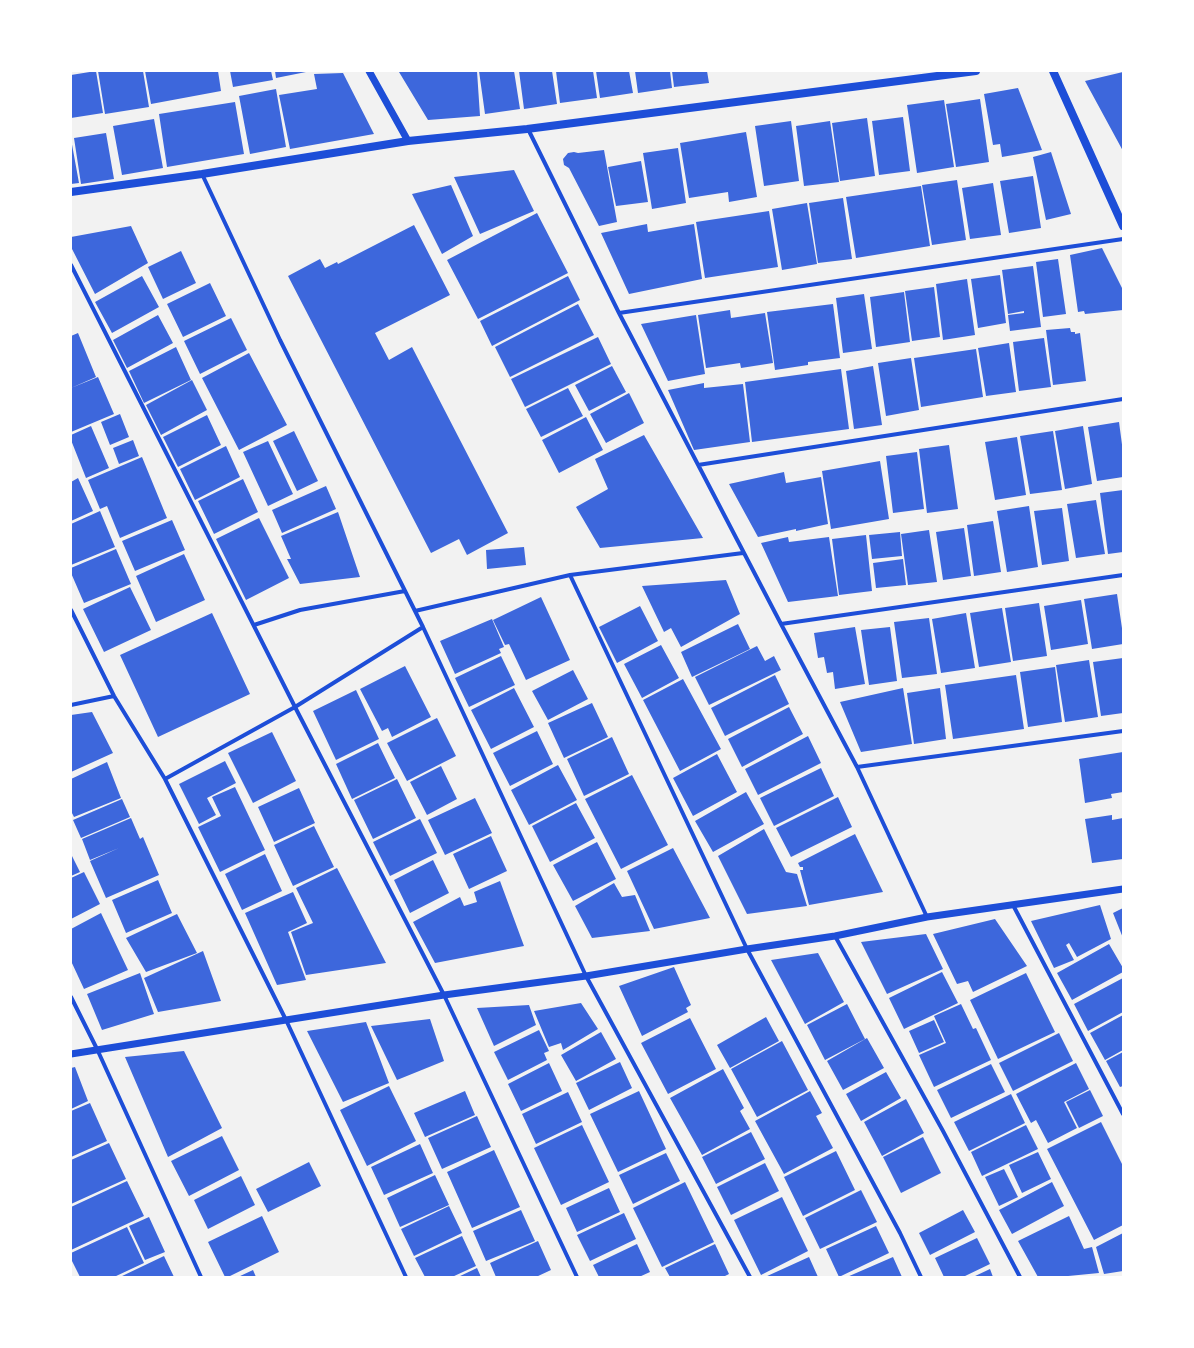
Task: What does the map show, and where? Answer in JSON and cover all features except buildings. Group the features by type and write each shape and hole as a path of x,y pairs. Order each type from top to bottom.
{"main road":[{"path":"71,192 202,174 408,141 527,129 976,71"},
{"path":"1053,71 1123,226"}],"street":[{"path":"369,71 408,141"},
{"path":"527,129 619,313 857,767 927,917"},
{"path":"202,174 280,340 423,627 586,976 750,1277"},
{"path":"619,313 1123,239"},
{"path":"71,265 444,995 577,1277"},
{"path":"698,465 1123,399"},
{"path":"415,611 570,575 743,552"},
{"path":"570,575 747,949 900,1233 921,1277"},
{"path":"781,624 1123,575"},
{"path":"254,625 300,610 405,591"},
{"path":"71,610 114,696 165,779 286,1020 406,1277"},
{"path":"165,779 295,706 423,627"},
{"path":"71,705 114,696"},
{"path":"857,767 1123,731"},
{"path":"71,1054 444,995 586,976 835,936 927,917 1123,889"},
{"path":"1013,905 1123,1114"},
{"path":"835,936 943,1131 1020,1277"},
{"path":"71,998 201,1277"}]}
